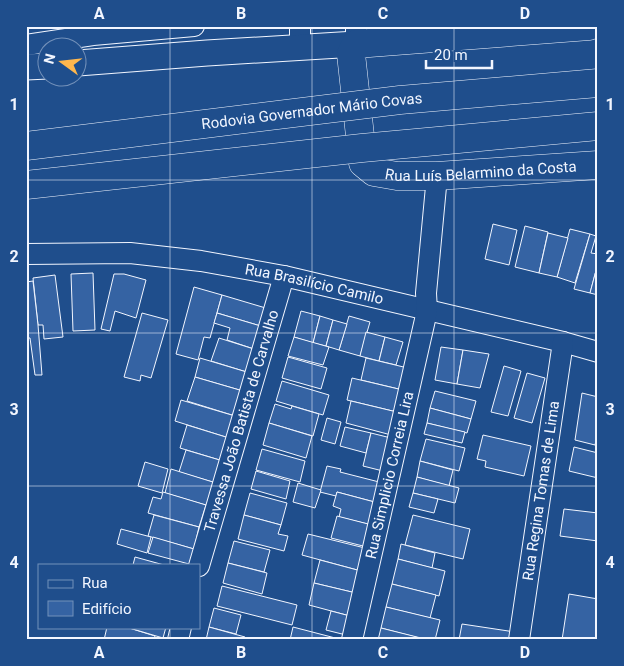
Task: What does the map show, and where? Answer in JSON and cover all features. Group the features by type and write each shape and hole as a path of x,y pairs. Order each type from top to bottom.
{"main road":[{"path":"356,35 589,26"},
{"name":"Rua Luís Belarmino da Costa","path":"356,35 351,54 363,163 374,172 397,176 437,176 598,166"},
{"name":"Rodovia Governador Mário Covas","path":"26,146 400,100 598,84"},
{"path":"26,185 362,148 598,126"}],"street":[{"path":"26,45 194,26"},
{"path":"88,62 300,37 356,35"},
{"name":"Rua Simplicio Correia Lira","path":"352,640 427,311 426,293 437,176"},
{"name":"Rua Brasilício Camilo","path":"26,254 130,253 201,261 284,276 598,352"},
{"name":"Travessa João Batista de Carvalho","path":"200,564 284,276"},
{"name":"Rua Regina Tomas de Lima","path":"519,640 563,342"}],"building":[{"path":"493,224 517,230 509,265 485,259"},
{"path":"525,226 548,232 539,273 515,267"},
{"path":"570,229 590,234 575,283 557,277"},
{"path":"548,233 568,238 557,277 539,273"},
{"path":"590,234 596,236 591,253 598,254 598,263 590,293 574,289"},
{"path":"598,263 598,295 590,293"},
{"path":"93,273 95,330 73,331 71,274"},
{"path":"114,274 124,274 146,280 136,318 115,311 110,331 101,329"},
{"path":"55,275 63,337 44,339 43,325 38,325 33,278"},
{"path":"33,281 42,375 35,375 30,338 26,338 26,282"},
{"path":"194,287 222,295 210,338 204,337 198,360 176,354"},
{"path":"222,295 269,309 264,327 217,313"},
{"path":"301,311 320,316 313,343 294,337"},
{"path":"142,313 168,320 151,378 141,375 140,381 124,377"},
{"path":"217,313 264,327 257,350 227,340 230,328 214,323"},
{"path":"320,316 333,320 326,346 313,343"},
{"path":"349,316 370,322 360,356 339,350"},
{"path":"333,320 347,324 339,350 326,346"},
{"path":"366,332 385,337 379,361 360,356"},
{"path":"294,337 329,347 323,365 288,356"},
{"path":"385,337 403,342 396,365 379,361"},
{"path":"219,338 257,350 250,373 211,361"},
{"path":"441,347 463,350 457,384 435,380"},
{"path":"463,350 489,354 480,388 457,384"},
{"path":"288,357 327,368 321,389 282,378"},
{"path":"200,358 250,373 243,391 195,377"},
{"path":"366,358 412,369 407,391 361,380"},
{"path":"504,366 521,371 508,416 491,412"},
{"path":"527,373 545,378 532,423 514,418"},
{"path":"195,377 243,391 235,416 187,401"},
{"path":"352,378 407,391 401,413 347,400"},
{"path":"282,381 329,395 323,415 276,401"},
{"path":"435,391 476,401 471,419 430,408"},
{"path":"582,393 598,397 598,432 595,445 575,440"},
{"path":"181,400 235,416 229,438 175,421"},
{"path":"351,401 401,413 395,436 346,423"},
{"path":"275,404 291,409 292,406 319,414 313,436 269,423"},
{"path":"430,408 471,419 467,433 427,423"},
{"path":"327,418 341,422 335,444 321,440"},
{"path":"269,423 312,436 306,458 263,445"},
{"path":"427,423 465,432 462,443 424,434"},
{"path":"187,425 229,438 223,461 180,448"},
{"path":"345,427 371,433 366,453 340,446"},
{"path":"371,433 395,439 387,472 363,466"},
{"path":"483,435 531,446 524,476 485,467 486,461 477,459"},
{"path":"426,439 465,448 459,471 420,461"},
{"path":"574,447 598,453 598,478 569,471"},
{"path":"262,449 305,461 300,482 256,470"},
{"path":"186,450 223,461 216,483 179,472"},
{"path":"420,461 453,470 449,486 417,477"},
{"path":"145,462 168,469 162,493 138,486"},
{"path":"327,466 341,469 340,472 387,484 382,504 337,492 336,496 320,492"},
{"path":"171,469 216,483 209,506 165,493"},
{"path":"256,471 290,481 286,499 251,489"},
{"path":"417,477 459,488 455,503 413,493"},
{"path":"298,483 321,490 315,508 293,502"},
{"path":"163,492 206,505 199,527 148,513 153,497 161,499"},
{"path":"337,492 382,504 376,526 339,517 341,509 333,506"},
{"path":"250,493 287,503 281,525 244,515"},
{"path":"413,493 438,499 434,513 409,507"},
{"path":"564,509 598,513 598,541 560,536"},
{"path":"154,515 199,527 194,549 148,536"},
{"path":"244,515 281,525 278,534 288,536 284,551 238,539"},
{"path":"413,515 470,529 463,559 405,545"},
{"path":"337,516 376,526 371,548 331,538"},
{"path":"121,529 151,537 147,553 117,544"},
{"path":"308,534 369,549 361,571 302,555"},
{"path":"153,537 194,549 189,564 148,553"},
{"path":"234,541 270,550 264,572 228,563"},
{"path":"401,544 435,553 432,568 398,559"},
{"path":"135,557 160,564 133,564"},
{"path":"398,559 445,571 439,596 392,584"},
{"path":"320,560 361,571 356,593 314,583"},
{"path":"228,563 267,573 262,594 223,583"},
{"path":"314,583 356,593 350,616 309,605"},
{"path":"392,584 436,595 430,618 386,607"},
{"path":"222,586 297,605 292,625 217,606"},
{"path":"569,594 598,599 598,640 562,640"},
{"path":"386,607 440,620 435,640 427,640 381,628"},
{"path":"214,608 241,615 236,634 209,627"},
{"path":"331,611 350,616 346,635 326,630"},
{"path":"462,624 515,632 514,640 459,640"},
{"path":"209,627 245,637 244,640 206,640"},
{"path":"293,627 343,640 290,640"},
{"path":"107,628 129,628 155,636 154,640 104,640"},
{"path":"129,628 166,628 163,638"},
{"path":"381,628 421,638 420,640 378,640"}]}
